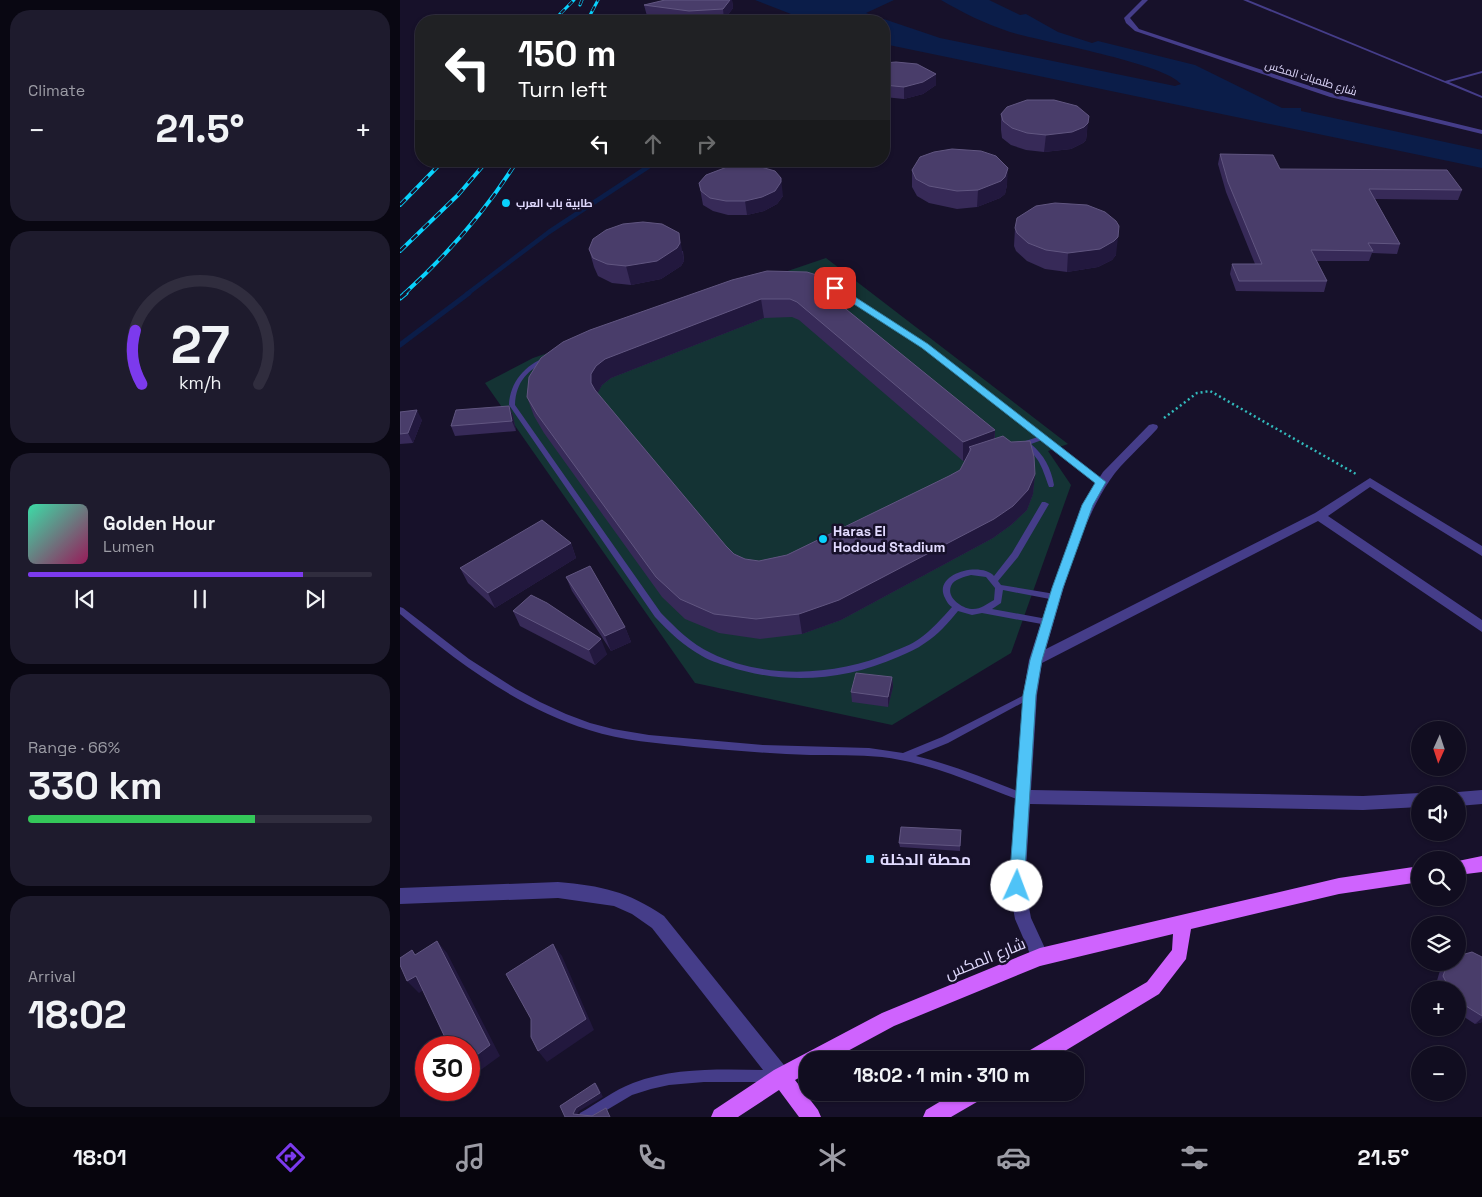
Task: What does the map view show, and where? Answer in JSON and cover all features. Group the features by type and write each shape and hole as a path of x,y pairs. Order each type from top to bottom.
{"main road":[{"path":"1466,867 1482,864"},
{"name":"شارع المكس","path":"829,1051 888,1019 1040,957 1339,886 1411,875"},
{"path":"1047,1051 1153,988 1180,953 1183,923"},
{"path":"721,1117 781,1076 799,1067"},
{"path":"781,1076 811,1117"},
{"path":"933,1117 960,1101"}],"street":[{"name":"شارع طلمبات المكس","path":"1144,0 1128,18 1128,22 1137,30 1332,96 1482,132"},
{"path":"1040,957 1023,919 1017,886 1030,695 1036,660 1055,596 1088,505 1101,482 1153,427"},
{"path":"1036,660 1319,516 1370,482 1482,552"},
{"path":"1319,516 1482,627"},
{"path":"1022,797 1363,803 1411,800"},
{"path":"1466,798 1482,797"},
{"path":"400,896 558,890 615,898 638,908 658,922 781,1076"}],"lane":[{"path":"1245,0 1482,97"},
{"path":"1445,82 1482,72"},
{"path":"802,282 827,286 844,293 925,346 1101,482"},
{"path":"550,357 527,371 517,382 511,394 512,405 658,615 682,639 714,658 753,671 798,675 843,671 886,660 923,641 956,608"},
{"path":"1009,449 1044,438"},
{"path":"1026,443 1044,462 1051,485"},
{"path":"984,611 998,601 997,584 1045,504"},
{"path":"1047,622 956,608 946,596 945,589 954,577 971,572 988,575 997,584 1055,596"},
{"path":"400,610 478,673 548,709 589,726 634,737 746,748 903,757 956,772 1022,797"},
{"path":"903,757 945,740 1030,695"},
{"path":"584,1117 634,1088 662,1082 692,1078 781,1076"}],"path":[{"path":"1153,427 1197,392 1210,391 1370,482"}],"green space":[{"name":"Haras El Hodoud Stadium","path":"826,258 1068,444 1048,451 1071,485 1011,653 892,725 695,683 485,383 533,358"}],"water":[{"path":"755,0 894,0 866,13 872,15 794,15"},
{"path":"941,0 989,0 1020,15 1026,14 1058,32 1092,43 1098,41 1195,65 1282,108 1301,108 1301,111 1482,150 1482,168 890,45 890,21 940,38 1175,86 1181,84 1170,76 1152,68 1010,32 975,18"}],"building":[{"path":"665,0 730,0 723,9 689,11 644,5"},
{"path":"890,62 917,64 936,74 923,82 904,87 890,86"},
{"path":"1027,100 1054,100 1077,106 1089,116 1088,123 1084,127 1072,132 1046,135 1027,133 1012,128 1003,121 1001,114 1007,107"},
{"path":"952,149 981,151 996,156 1008,168 1005,177 1001,181 978,190 957,191 929,186 916,179 912,170 920,157"},
{"path":"1220,154 1273,155 1280,169 1447,170 1462,190 1369,189 1400,244 1368,243 1373,251 1311,250 1327,281 1239,281 1232,264 1262,264 1228,182"},
{"path":"727,167 761,167 775,171 781,178 781,182 775,191 762,197 745,201 726,201 710,198 701,191 699,183 706,175"},
{"path":"1055,203 1087,205 1105,212 1119,226 1118,237 1100,249 1068,253 1046,250 1028,243 1017,233 1015,228 1017,218 1036,206"},
{"path":"643,222 662,224 679,233 680,243 677,248 657,261 626,266 607,264 593,258 589,249 593,239 606,230 623,224"},
{"path":"767,271 807,272 823,277 815,284 995,430 963,442 797,302 790,299 761,299 605,359 596,366 591,374 591,383 595,390 734,554 745,559 759,561 787,555 960,470 971,449 969,447 1003,436 1011,442 1030,441 1034,457 1035,474 1028,490 1013,506 994,519 839,600 799,614 756,619 714,614 680,599 656,577 537,414 527,397 529,377 541,358 563,342 590,330 732,280"},
{"path":"509,406 512,421 451,426 456,410"},
{"path":"417,410 408,433 400,434 400,412"},
{"path":"542,520 571,543 488,593 460,568"},
{"path":"590,566 625,627 605,636 566,577"},
{"path":"531,595 547,603 601,639 589,650 513,611"},
{"path":"856,673 892,677 888,697 851,692"},
{"path":"901,827 961,830 960,846 899,843"},
{"path":"437,941 490,1045 480,1053 480,1036 444,1036 416,976 407,981 400,965 400,958 412,950 415,955"},
{"path":"553,944 586,1019 538,1051 531,1037 531,1019 506,974"},
{"path":"1472,952 1482,957 1482,1016 1466,1006 1466,981 1446,981 1443,976 1445,971 1466,971 1466,954"},
{"path":"595,1083 600,1093 576,1108 573,1114 592,1116 606,1108 610,1117 565,1117 560,1106"}],"waterway":[{"path":"467,294 549,232 648,167"},
{"path":"400,345 469,293"}],"railway":[{"path":"559,15 574,0"},
{"path":"580,5 582,0"},
{"path":"590,15 598,0"},
{"path":"400,205 437,167"},
{"path":"400,251 458,195 482,167"},
{"path":"404,294 436,263 479,215 513,167"},
{"path":"400,298 406,293"}],"place":[{"name":"طابية باب العرب","path":"506,203"},
{"name":"Haras El Hodoud Stadium","path":"823,539"},
{"name":"محطة الدخلة","path":"870,859"}],"route":[{"path":"835,288 925,346 1101,482 1088,505 1058,588 1036,660 1030,695 1017,886"}]}
